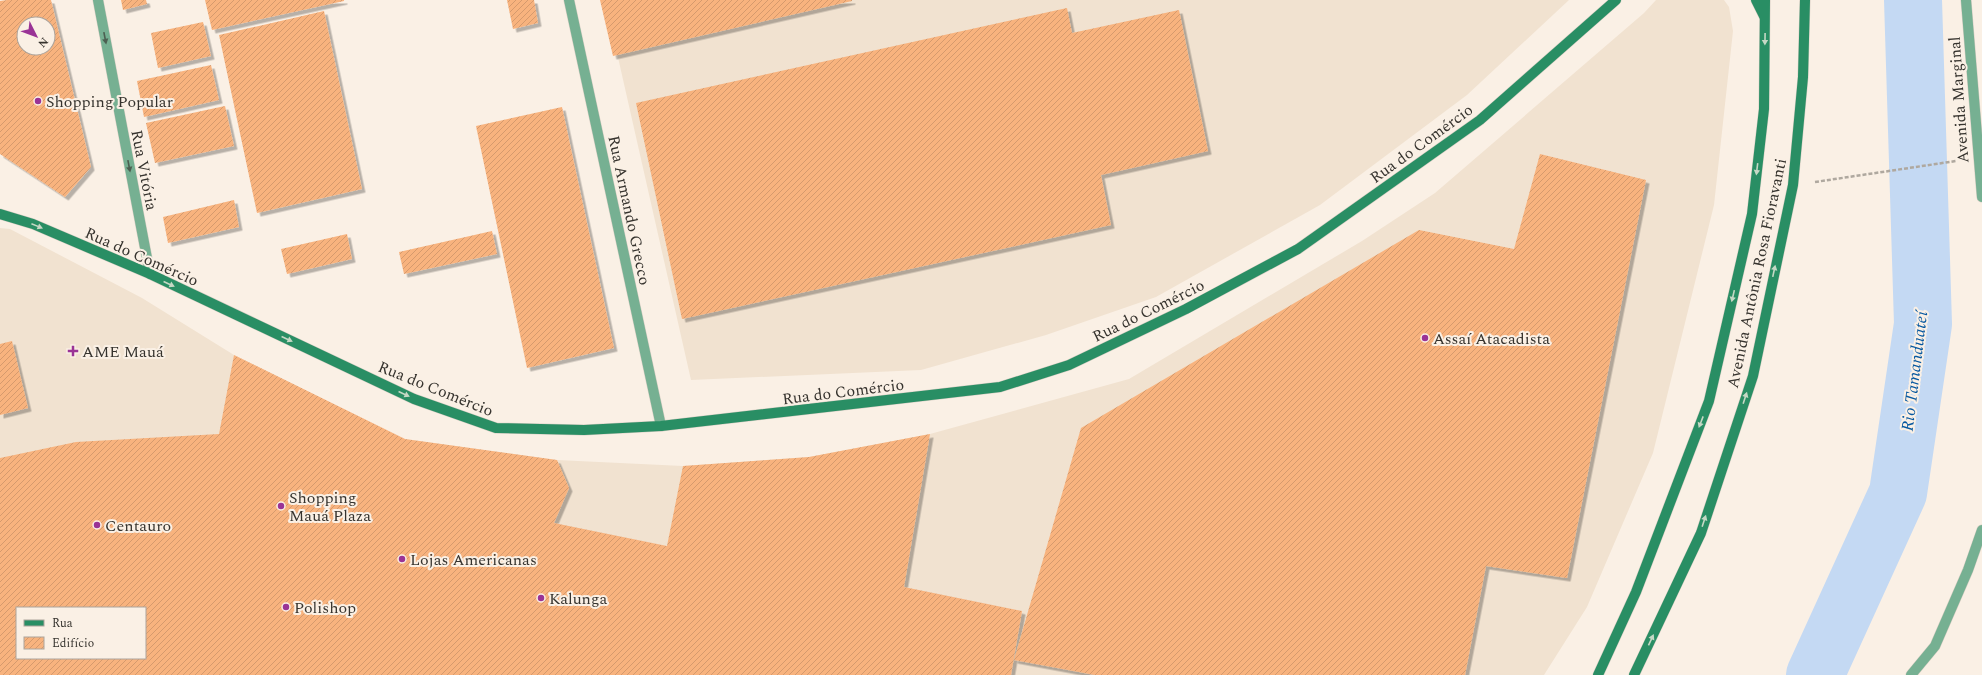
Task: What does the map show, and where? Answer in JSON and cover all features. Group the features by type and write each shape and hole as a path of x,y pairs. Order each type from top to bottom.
{"street":[{"name":"Rua Vitória","path":"98,0 150,274"},
{"name":"Rua Armando Grecco","path":"569,0 661,426"},
{"name":"Rua do Comércio","path":"0,214 33,224 150,274 414,399 496,428 584,430 661,426 1000,387 1069,365 1186,309 1298,249 1480,120 1616,0"},
{"path":"1756,0 1765,18"},
{"name":"Avenida Antônia Rosa Fioravanti","path":"1598,675 1636,592 1709,401 1752,214 1764,109 1766,0"},
{"name":"Avenida Antônia Rosa Fioravanti","path":"1634,675 1701,533 1752,376 1792,185 1803,77 1806,0"},
{"name":"Avenida Marginal","path":"1966,0 1982,197"},
{"path":"1911,675 1935,646 1968,570 1982,530"}],"path":[{"path":"1830,180 1955,162"}],"shaded area":[{"path":"605,0 1569,0 1467,95 1320,205 1156,297 1046,335 921,370 691,380"},
{"path":"1656,0 1724,0 1729,7 1733,31 1714,205 1653,453 1587,607 1544,675 0,675 0,228 10,229 142,298 234,355 405,439 557,460 683,466 809,457 930,434 1129,379 1362,241 1435,193 1644,13"}],"building":[{"name":"Shopping Popular","path":"51,0 55,16 16,16 16,56 56,56 56,21 91,167 65,197 0,154 0,1"},
{"path":"121,0 146,0 147,4 123,10"},
{"path":"205,0 344,0 344,1 212,30"},
{"path":"507,0 534,0 538,23 513,29"},
{"path":"600,0 852,0 852,1 613,56"},
{"path":"1067,8 1072,33 1179,10 1208,151 1101,175 1111,225 682,319 636,103"},
{"path":"324,11 362,189 257,213 219,35"},
{"path":"203,22 211,56 158,68 151,33"},
{"path":"211,65 219,100 144,117 137,81"},
{"path":"225,106 234,146 155,163 146,123"},
{"path":"562,107 614,348 527,368 476,126"},
{"name":"Assaí Atacadista","path":"1540,154 1646,180 1567,578 1486,566 1465,675 1095,675 1014,660 1081,428 1419,230 1514,249"},
{"path":"234,200 239,227 168,243 163,217"},
{"path":"492,231 497,254 404,274 399,252"},
{"path":"347,234 352,259 287,274 281,249"},
{"path":"12,341 28,408 0,415 0,344"},
{"name":"Shopping Mauá Plaza","path":"234,355 405,439 557,460 569,488 554,523 667,546 683,466 809,457 930,434 904,587 1022,611 1011,675 0,675 0,458 76,442 219,434"}],"waterway":[{"name":"Rio Tamanduateí","path":"1815,675 1898,493 1923,324 1913,0"}],"place":[{"name":"Shopping Popular","path":"38,101"},
{"name":"Assaí Atacadista","path":"1425,338"},
{"name":"AME Mauá","path":"73,351"},
{"name":"Shopping Mauá Plaza","path":"281,506"},
{"name":"Centauro","path":"97,525"},
{"name":"Lojas Americanas","path":"402,559"},
{"name":"Kalunga","path":"541,598"},
{"name":"Polishop","path":"286,607"}]}
